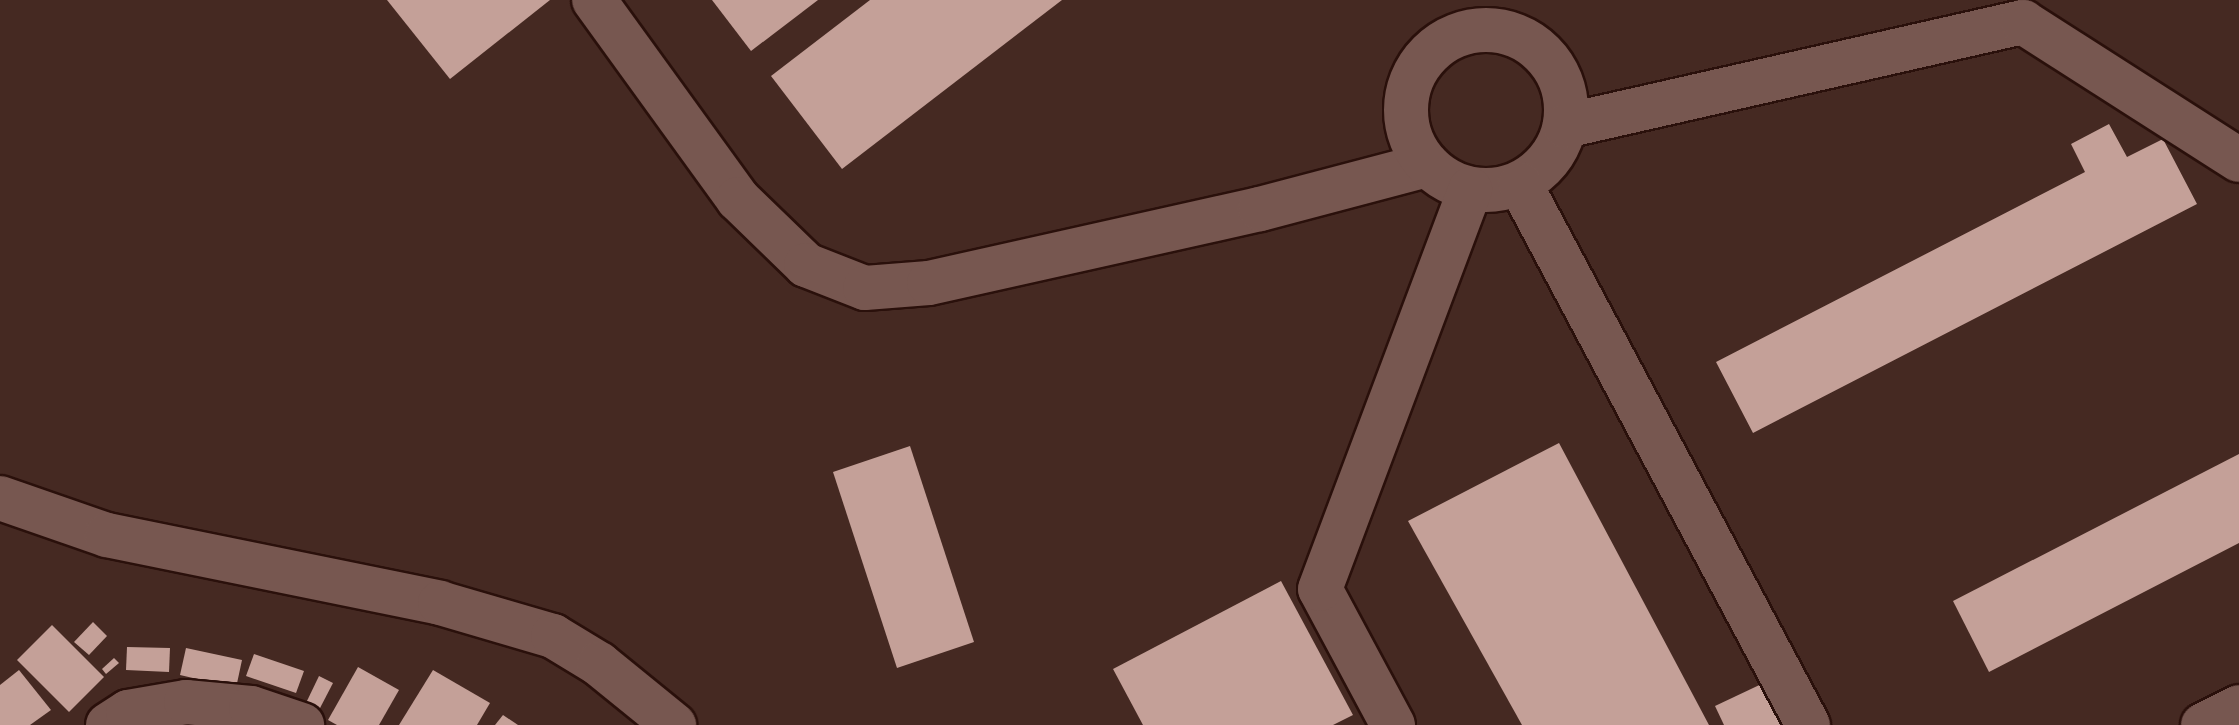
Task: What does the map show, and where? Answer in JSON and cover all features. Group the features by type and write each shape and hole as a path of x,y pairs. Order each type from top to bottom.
{"street":[{"path":"594,0 738,199 806,265 865,288 944,280 1260,209 1427,165"},
{"path":"1508,16 1526,40 1546,56 1567,101 1565,126 1541,170 1520,184 1470,189 1446,181 1427,165 1406,120 1416,70 1453,37 1508,16"},
{"path":"1565,126 2023,22 2239,160"},
{"path":"1520,184 1808,725"},
{"path":"1393,725 1320,589 1470,189"},
{"path":"0,498 107,535 440,603 553,636 599,664 674,725"},
{"path":"108,725 128,712 186,702 251,708 302,725"},
{"path":"2203,725 2239,707"}],"building":[{"path":"387,0 550,0 450,79"},
{"path":"712,0 818,0 751,51"},
{"path":"870,0 1062,0 842,169 771,76"},
{"path":"2109,124 2127,157 2163,139 2197,204 1753,433 1716,362 2085,172 2071,144"},
{"path":"1559,443 1709,725 1522,725 1408,521"},
{"path":"910,446 974,642 897,668 833,472"},
{"path":"2239,454 2239,543 1989,672 1953,601"},
{"path":"1281,581 1353,715 1333,725 1143,725 1113,669"},
{"path":"93,622 107,636 89,655 74,642"},
{"path":"52,625 104,677 69,712 17,660"},
{"path":"127,647 170,648 169,672 126,670"},
{"path":"186,648 242,660 236,688 180,675"},
{"path":"254,654 304,671 296,693 246,676"},
{"path":"114,658 119,663 106,674 102,669"},
{"path":"358,667 399,690 379,725 337,725 328,720"},
{"path":"19,670 51,710 30,725 0,725 0,685"},
{"path":"433,670 490,703 477,725 399,725"},
{"path":"319,676 333,683 319,710 306,703"},
{"path":"1770,680 1790,725 1724,725 1715,706"},
{"path":"503,715 518,725 495,725"}]}
